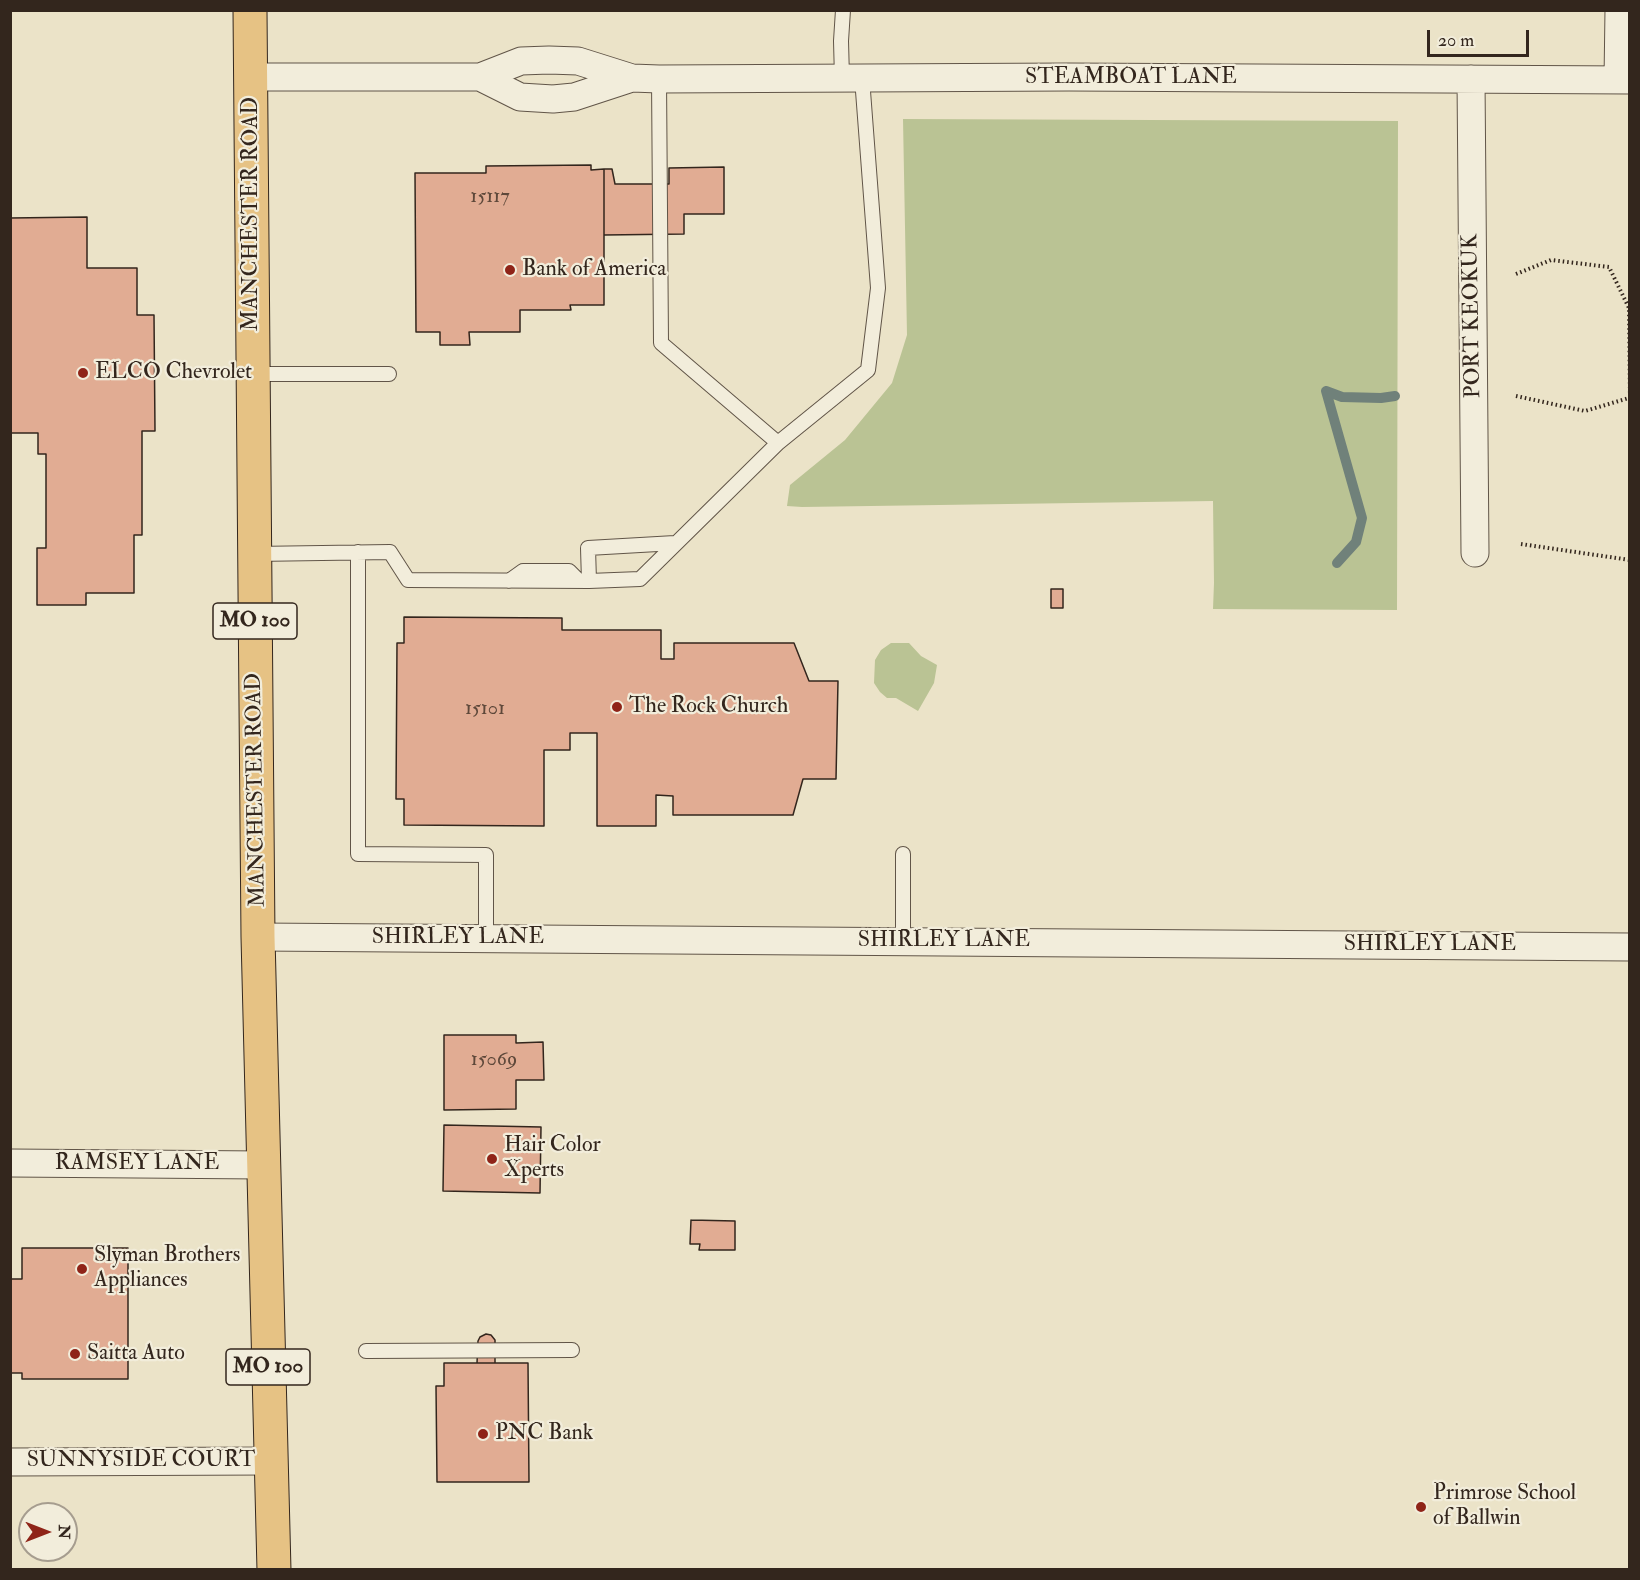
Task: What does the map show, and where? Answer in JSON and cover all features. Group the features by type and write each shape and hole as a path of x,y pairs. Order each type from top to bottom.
{"highway":[{"name":"MANCHESTER ROAD","path":"250,10 258,937 274,1569"}],"street":[{"path":"1619,10 1624,80"},
{"name":"STEAMBOAT LANE","path":"252,77 480,77 521,61 549,60 578,61 632,78 659,79 1081,77 1624,80"},
{"name":"STEAMBOAT LANE","path":"480,77 520,98 553,99 574,97 632,78"},
{"name":"PORT KEOKUK","path":"1471,79 1475,553"},
{"name":"SHIRLEY LANE","path":"258,937 1629,947"},
{"name":"RAMSEY LANE","path":"10,1163 263,1165"},
{"name":"SUNNYSIDE COURT","path":"10,1462 271,1461"}],"lane":[{"path":"254,554 390,552 408,580 640,579 778,443 868,370 878,288 852,78 841,41 843,10"},
{"path":"659,79 661,343 778,443"},
{"path":"253,374 389,374"},
{"path":"584,581 588,548 675,543"},
{"path":"358,552 358,854 486,855 486,938"},
{"path":"903,854 903,941"},
{"path":"366,1351 572,1350"}],"path":[{"path":"1516,274 1551,260 1609,267 1629,308 1629,398 1586,411 1516,396"},
{"path":"1521,544 1629,560"}],"green space":[{"path":"903,119 1398,121 1397,610 1213,609 1213,501 787,506 790,485 845,440 892,383 907,335"},
{"path":"891,643 909,643 921,656 937,665 934,683 918,711 896,698 887,698 874,683 875,660 881,650"}],"building":[{"name":"Bank of America","path":"591,165 591,170 604,169 604,305 570,305 571,310 520,310 520,332 469,332 470,345 440,345 440,332 416,332 415,173 486,173 486,166"},
{"path":"724,167 724,214 684,214 684,234 604,235 604,169 612,169 615,184 669,184 669,168"},
{"name":"ELCO Chevrolet","path":"87,217 87,268 137,268 137,315 154,315 155,431 142,431 142,535 134,535 134,593 86,593 86,605 37,605 37,548 46,548 46,454 38,454 38,433 10,433 10,218"},
{"path":"1051,589 1063,589 1063,608 1051,608"},
{"name":"The Rock Church","path":"404,617 562,618 562,630 661,630 661,659 674,659 674,643 794,643 809,681 838,681 836,779 803,779 793,815 673,815 673,796 656,795 656,826 597,826 597,733 570,733 570,750 544,750 544,826 404,825 404,799 396,799 397,643 404,643"},
{"path":"444,1035 516,1035 516,1043 543,1042 544,1080 516,1080 516,1109 444,1110"},
{"name":"Hair Color Xperts","path":"444,1125 541,1127 540,1193 443,1191"},
{"path":"691,1220 735,1221 735,1250 699,1250 700,1244 690,1244"},
{"path":"22,1248 128,1248 128,1379 22,1379 22,1373 10,1373 10,1279 22,1279"},
{"path":"486,1334 491,1335 495,1340 495,1363 477,1363 478,1341"},
{"name":"PNC Bank","path":"444,1363 528,1363 529,1482 437,1482 436,1386 444,1386"}],"waterway":[{"path":"1326,391 1362,518 1356,542 1337,563"},
{"path":"1326,391 1342,397 1395,396"}],"place":[{"name":"Bank of America","path":"510,270"},
{"name":"ELCO Chevrolet","path":"83,373"},
{"name":"The Rock Church","path":"617,707"},
{"name":"Hair Color Xperts","path":"492,1159"},
{"name":"Slyman Brothers Appliances","path":"82,1269"},
{"name":"Saitta Auto","path":"75,1354"},
{"name":"PNC Bank","path":"483,1434"},
{"name":"Primrose School of Ballwin","path":"1421,1507"}]}
